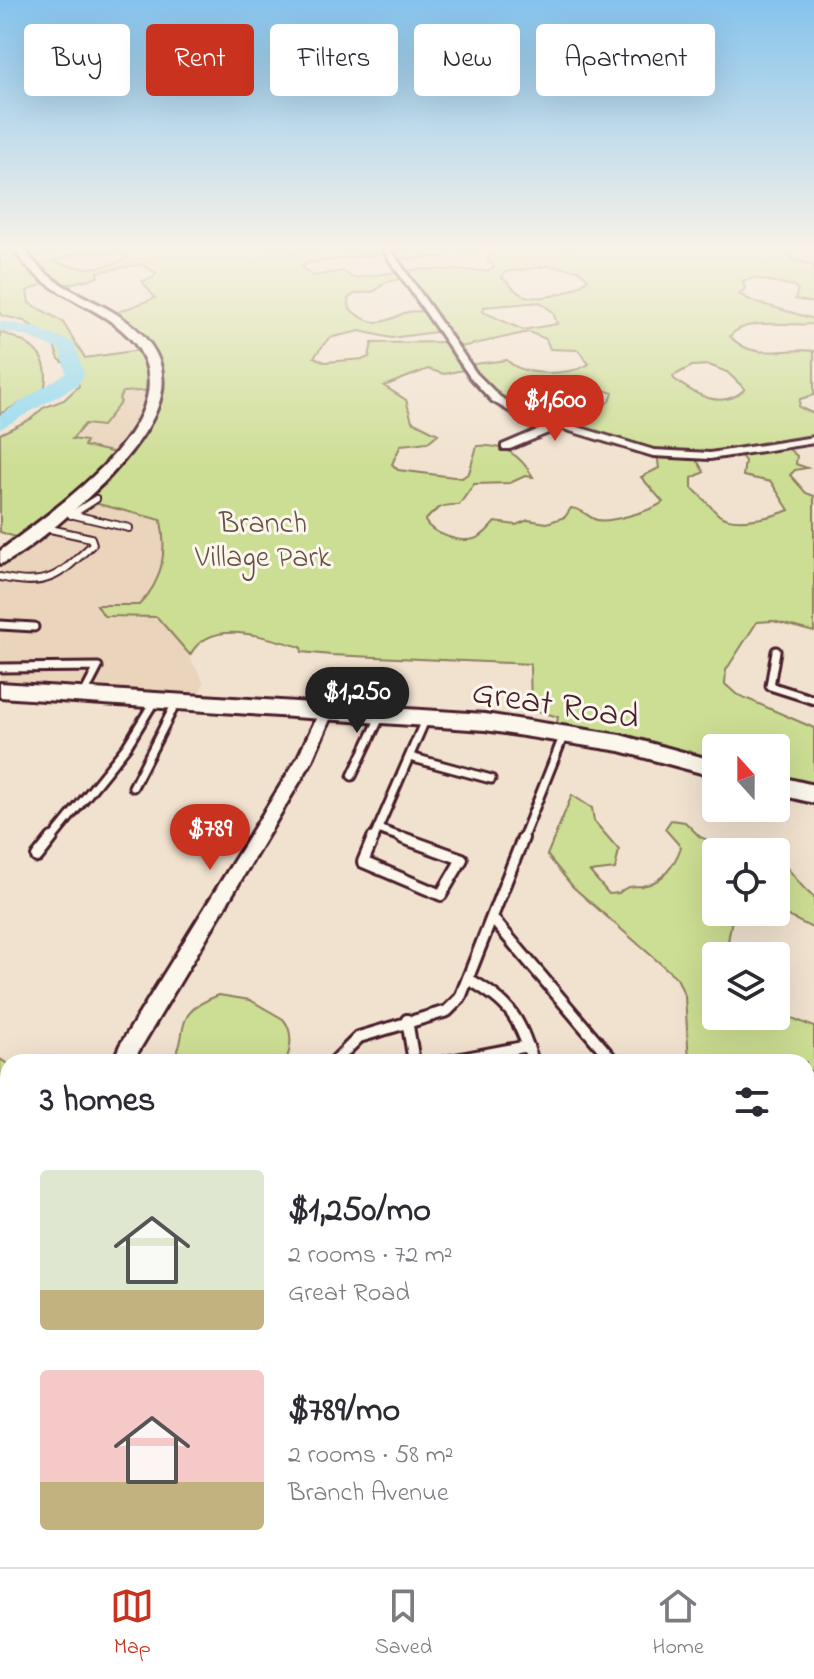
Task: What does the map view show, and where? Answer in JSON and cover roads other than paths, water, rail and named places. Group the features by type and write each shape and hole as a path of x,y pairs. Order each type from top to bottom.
{"main road":[{"path":"0,559 109,469 138,436 158,401 160,378 156,361 135,332 118,322"},
{"name":"Great Road","path":"0,690 381,714 565,732 702,766"},
{"path":"790,788 814,794"}],"street":[{"path":"438,322 484,388 518,412 556,426 653,453 683,456 710,456 814,440"},
{"path":"506,447 556,426"},
{"path":"127,1052 305,759 327,710"}],"lane":[{"path":"74,515 96,499"},
{"path":"55,515 74,515 129,528"},
{"path":"0,577 30,585 53,580 93,544 91,538 40,527"},
{"path":"0,625 34,627"},
{"path":"776,651 770,686 814,700"},
{"path":"0,668 98,667 84,694"},
{"path":"37,857 127,746 155,699"},
{"path":"133,787 177,700"},
{"path":"352,776 381,714"},
{"path":"378,829 462,859 441,895 363,862 427,718"},
{"path":"342,1054 359,1037 407,1020 447,1011 460,998 565,732"},
{"path":"410,757 491,779"},
{"path":"492,918 607,1054"},
{"path":"468,979 502,997 519,1017 530,1054"},
{"path":"407,1020 413,1054"},
{"path":"486,1054 528,1046"}],"waterway":[{"path":"0,326 28,331 68,347 75,373 72,380 0,423"}],"park label":[{"name":"Branch Village Park","path":"263,539"}]}
